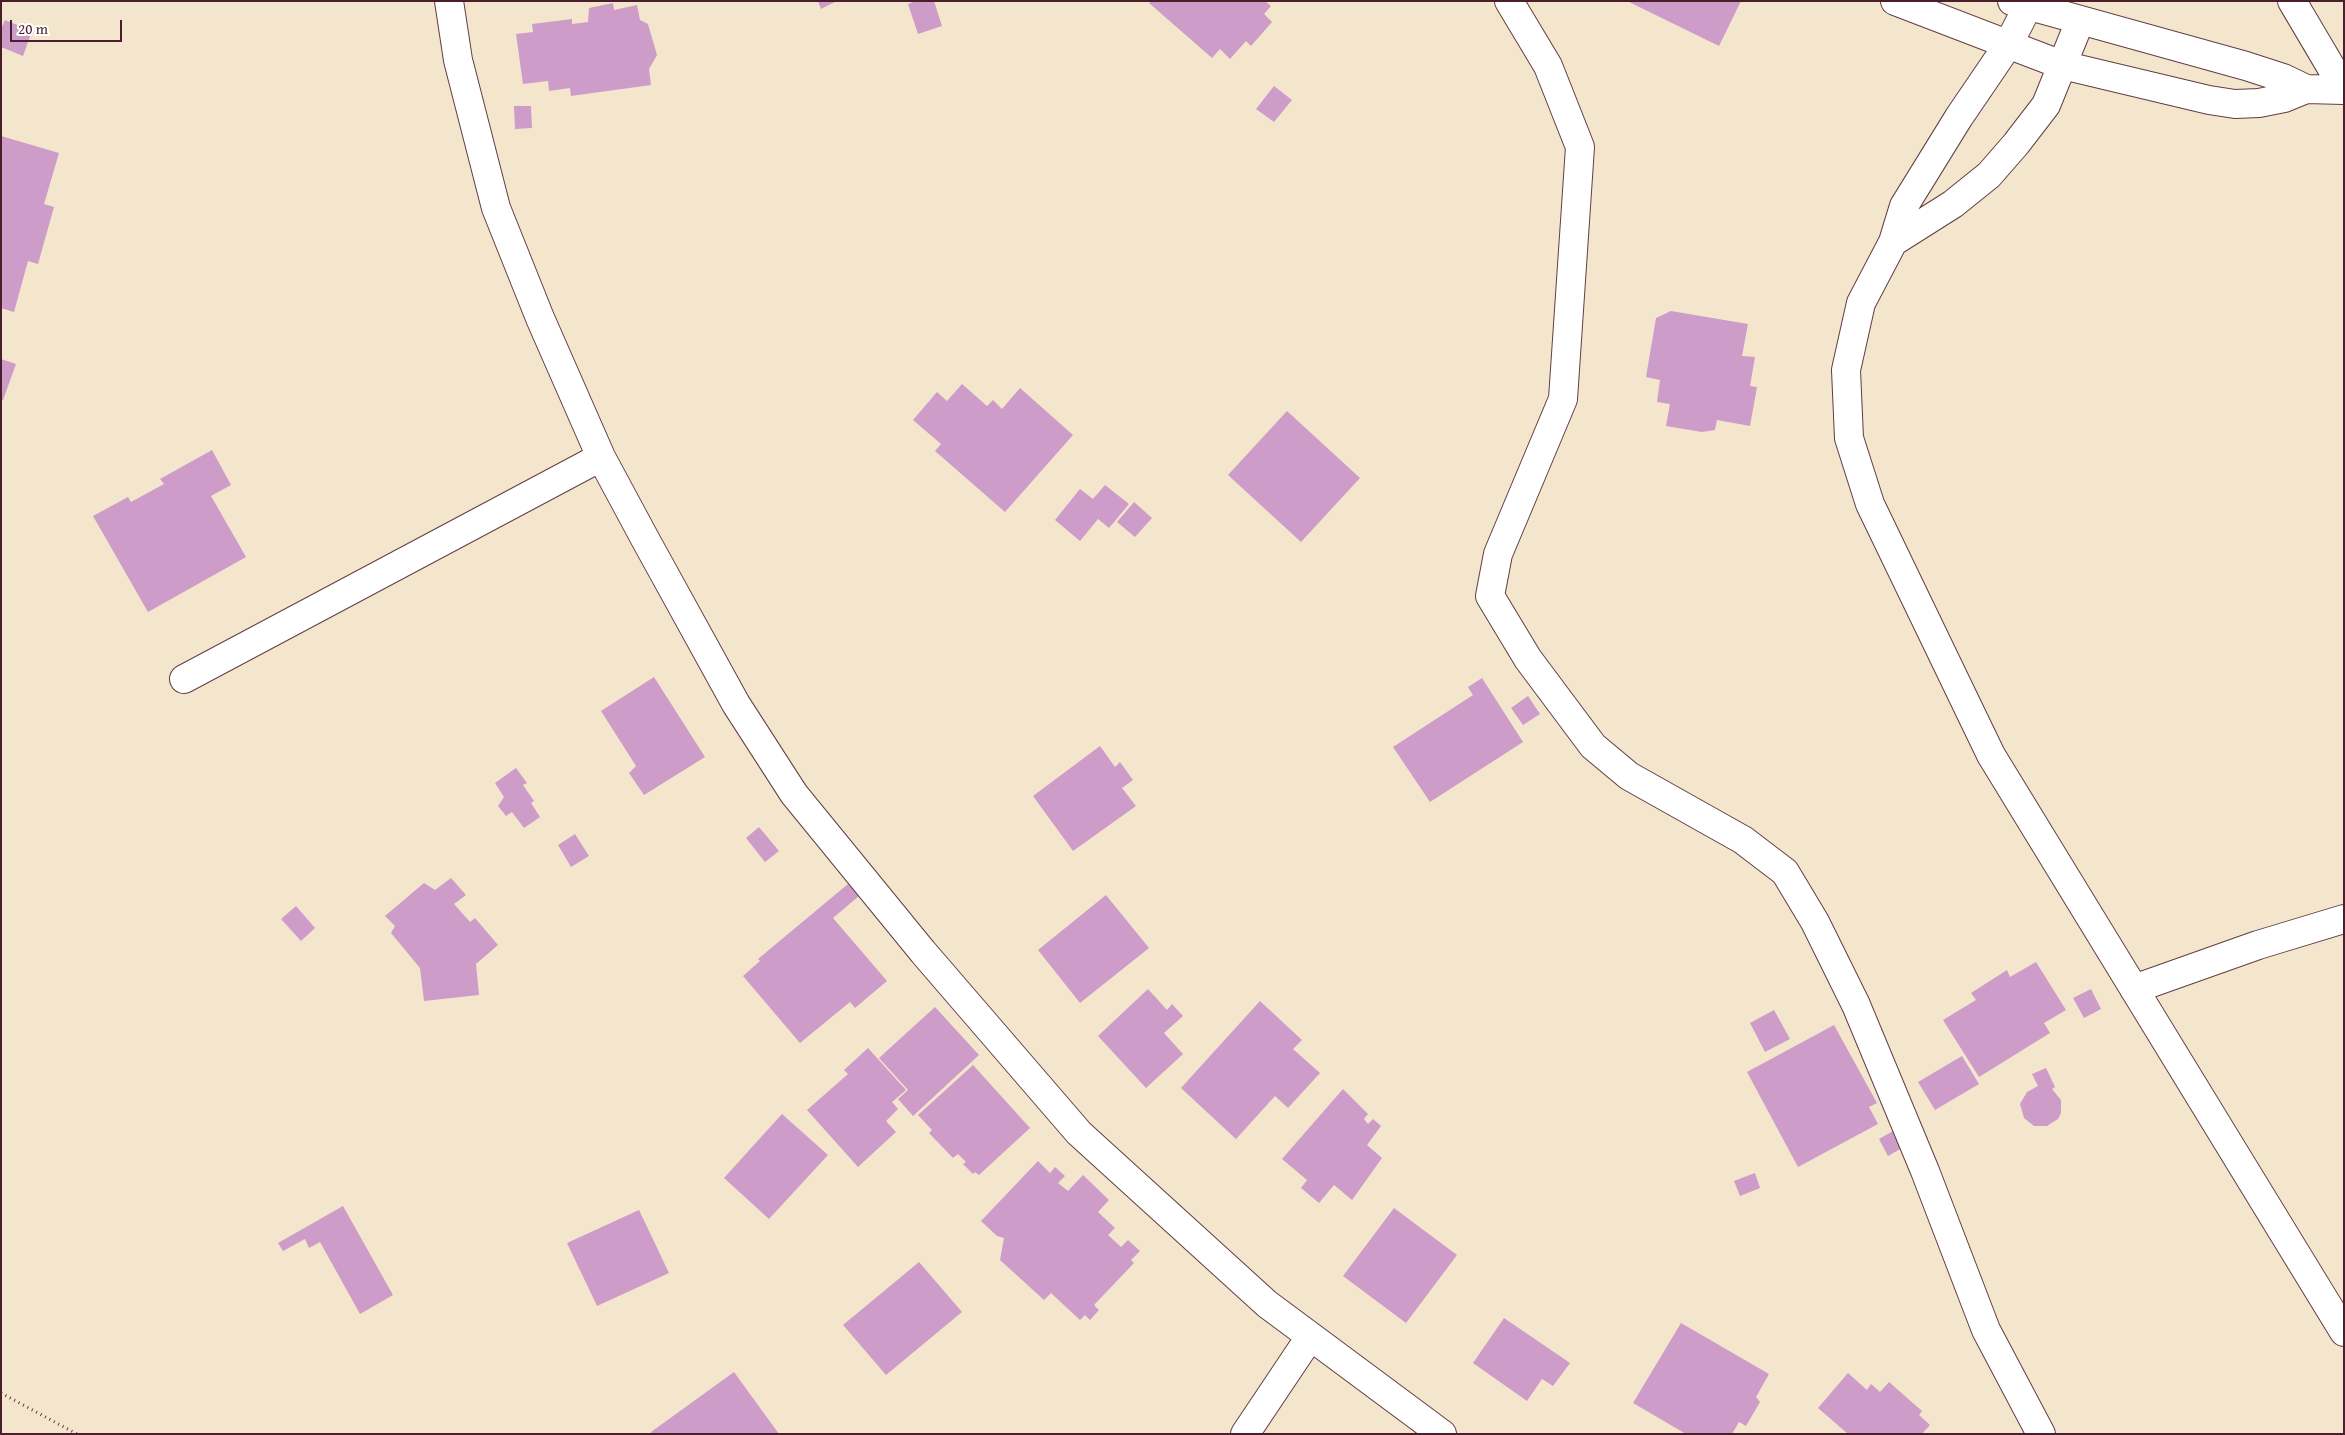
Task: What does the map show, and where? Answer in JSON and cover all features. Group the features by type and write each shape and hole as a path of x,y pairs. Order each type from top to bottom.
{"street":[{"path":"449,1 458,60 496,208 540,318 601,458 736,704 794,794 923,952 1079,1133 1260,1298 1442,1434"},
{"path":"1509,1 1548,66 1580,147 1563,399 1498,554 1490,596 1528,659 1592,746 1629,776 1743,840 1785,872 1815,922 1856,1005 1925,1171 1986,1330 2041,1434"},
{"path":"1895,1 2062,65 2209,100 2235,104 2284,98 2306,89 2344,89"},
{"path":"2292,1 2344,89"},
{"path":"2306,89 2283,78 2246,66 2020,4 2008,45 1904,206 1892,242 1861,303 1846,370 1849,438 1870,504 1991,755 2344,1332"},
{"path":"1892,242 1953,204 1989,175 2046,105 2080,21"},
{"path":"184,678 601,458"},
{"path":"2134,989 2258,945 2344,919"},
{"path":"1246,1434 1310,1337"}],"path":[{"path":"1,1393 77,1434"}],"building":[{"path":"818,1 837,1 821,9"},
{"path":"916,1 934,1 942,26 918,34 908,4"},
{"path":"1151,1 1265,1 1271,6 1264,14 1272,22 1251,46 1246,41 1230,59 1220,49 1212,58 1149,3"},
{"path":"1627,1 1741,1 1719,46"},
{"path":"613,3 614,10 637,5 640,20 648,24 657,55 649,69 651,85 571,96 570,88 549,91 548,81 523,84 516,34 533,32 532,24 572,19 572,24 588,22 589,8"},
{"path":"5,20 32,31 23,56 1,47 1,29"},
{"path":"1274,86 1292,100 1274,122 1256,109"},
{"path":"514,106 531,106 532,128 515,129"},
{"path":"1,136 59,153 44,204 54,207 38,264 28,261 14,312 1,308"},
{"path":"1671,311 1748,324 1742,356 1755,357 1750,386 1757,387 1750,426 1717,420 1715,430 1702,432 1666,426 1670,404 1657,402 1660,380 1646,377 1656,318"},
{"path":"1,359 16,364 3,400 1,400"},
{"path":"962,384 987,406 993,400 1002,409 1020,388 1073,435 1005,512 935,451 941,444 913,420 937,392 947,401"},
{"path":"1287,411 1360,478 1301,542 1228,475"},
{"path":"212,450 231,485 211,496 246,557 148,612 93,516 128,497 131,502 164,484 160,479"},
{"path":"1105,485 1129,504 1109,528 1098,519 1080,541 1055,520 1080,489 1093,499"},
{"path":"1134,502 1152,518 1135,537 1117,522"},
{"path":"654,677 705,757 644,795 629,773 636,766 601,711"},
{"path":"1482,678 1523,742 1430,802 1393,747 1473,695 1468,687"},
{"path":"1528,696 1540,714 1523,725 1511,708"},
{"path":"1100,746 1115,767 1120,762 1133,780 1122,788 1136,806 1073,851 1033,796"},
{"path":"516,768 527,783 523,785 534,801 531,803 540,817 524,828 512,812 506,816 498,806 504,797 495,783"},
{"path":"759,827 779,851 765,862 746,838"},
{"path":"575,834 589,856 571,867 558,845"},
{"path":"451,878 466,895 454,904 470,922 475,918 498,945 476,964 479,995 424,1001 420,968 391,933 395,926 385,916 424,883 435,890"},
{"path":"848,884 859,896 833,918 887,981 855,1008 850,1002 800,1043 743,976 760,961 758,959"},
{"path":"1106,895 1149,948 1080,1003 1038,950"},
{"path":"296,906 315,928 301,941 281,919"},
{"path":"2036,962 2066,1010 2044,1023 2050,1033 1979,1077 1943,1020 1976,1000 1971,993 2007,970 2010,977"},
{"path":"1148,989 1167,1010 1172,1004 1183,1016 1164,1033 1183,1054 1146,1088 1098,1036"},
{"path":"2091,989 2101,1009 2084,1018 2073,998"},
{"path":"1260,1001 1302,1040 1293,1049 1320,1073 1288,1108 1275,1096 1236,1139 1181,1088"},
{"path":"935,1007 979,1055 913,1116 898,1099 908,1090 879,1058"},
{"path":"1774,1010 1790,1039 1765,1052 1750,1023"},
{"path":"1834,1025 1877,1103 1869,1107 1878,1124 1798,1167 1747,1072"},
{"path":"868,1048 906,1090 892,1102 898,1109 886,1121 896,1132 858,1167 807,1110 848,1074 844,1070"},
{"path":"1962,1056 1979,1084 1935,1110 1918,1082"},
{"path":"973,1065 1030,1128 979,1175 975,1172 973,1174 963,1164 966,1162 958,1154 953,1158 929,1133 932,1130 918,1115"},
{"path":"2046,1068 2055,1087 2052,1089 2061,1100 2061,1113 2058,1119 2047,1126 2034,1126 2024,1118 2020,1104 2027,1092 2038,1086 2032,1074"},
{"path":"1343,1089 1368,1114 1364,1119 1368,1124 1373,1119 1381,1126 1367,1145 1382,1158 1352,1200 1334,1185 1319,1203 1301,1188 1307,1180 1282,1159"},
{"path":"782,1114 828,1155 769,1219 724,1178"},
{"path":"1900,1127 1909,1144 1888,1156 1879,1139"},
{"path":"1038,1161 1050,1173 1055,1167 1065,1176 1058,1183 1068,1191 1083,1175 1109,1200 1098,1212 1115,1228 1108,1235 1121,1247 1128,1240 1140,1251 1131,1260 1134,1263 1094,1305 1099,1310 1090,1320 1085,1315 1080,1320 1051,1293 1044,1300 1000,1260 1004,1238 997,1236 981,1221"},
{"path":"1755,1173 1760,1188 1740,1196 1734,1181"},
{"path":"343,1206 393,1295 360,1314 320,1242 309,1248 305,1239 283,1251 278,1243"},
{"path":"1394,1208 1457,1255 1406,1323 1343,1276"},
{"path":"639,1210 669,1273 597,1306 567,1243"},
{"path":"919,1262 962,1312 886,1375 843,1325"},
{"path":"1504,1318 1570,1363 1553,1386 1542,1379 1527,1401 1473,1363"},
{"path":"1681,1323 1769,1374 1756,1397 1760,1402 1746,1426 1739,1422 1732,1434 1686,1434 1633,1403"},
{"path":"734,1372 779,1434 652,1434 651,1432"},
{"path":"1848,1373 1867,1390 1871,1384 1880,1392 1889,1382 1922,1411 1919,1415 1930,1425 1922,1434 1848,1434 1818,1408"}]}
